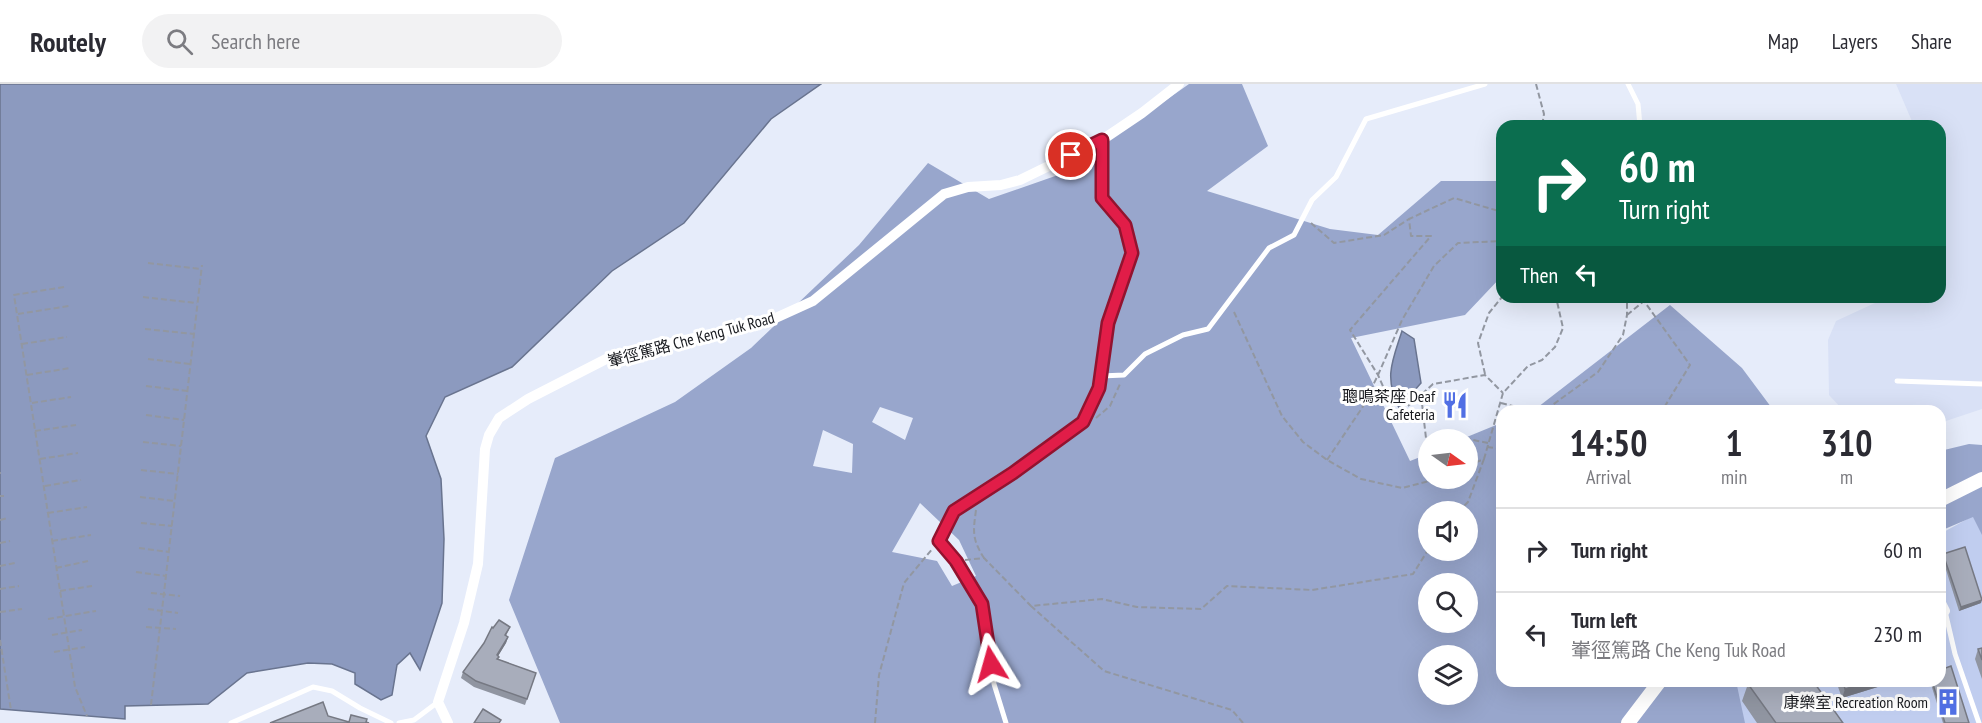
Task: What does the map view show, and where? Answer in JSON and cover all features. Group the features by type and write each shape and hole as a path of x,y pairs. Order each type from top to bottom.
{"street":[{"name":"輋徑篤路 Che Keng Tuk Road","path":"438,702 471,596 477,564 485,448 489,435 499,418 528,399 610,357 769,321 813,301 944,194 968,187 1001,185 1020,180 1102,140 1179,84"},
{"path":"1946,497 1982,479"},
{"path":"1628,723 1655,687"},
{"path":"438,702 448,723"}],"lane":[{"path":"1101,376 1124,375 1145,354 1184,335 1208,329 1269,248 1294,235 1312,200 1336,177 1366,119 1485,84"},
{"path":"1628,84 1638,104 1639,120"},
{"path":"1006,723 994,684 982,604 956,561 939,541 954,511 1013,473 1083,422 1099,388 1108,323 1132,253 1125,225 1102,198 1102,140"},
{"path":"1897,381 1982,384"},
{"path":"1946,616 1954,654 1979,723"},
{"path":"231,723 313,687 333,691 360,708 392,723"},
{"path":"399,723 414,720 438,702"}],"path":[{"path":"1536,84 1544,114 1543,120"},
{"path":"1303,217 1334,243 1384,235 1409,219 1454,198 1496,210"},
{"path":"1409,219 1412,236 1431,236 1350,330 1378,375 1396,416 1433,384 1485,375"},
{"path":"1328,460 1362,408 1402,320 1434,266 1458,243 1496,241"},
{"path":"148,263 201,269"},
{"path":"151,705 202,265"},
{"path":"64,287 14,295 75,687 87,716"},
{"path":"144,297 197,303"},
{"path":"1230,301 1282,416 1303,442 1361,479 1402,489 1418,484"},
{"path":"1497,303 1489,313 1478,343 1485,375 1503,393"},
{"path":"1499,405 1503,393 1528,366 1542,360 1555,347 1563,328 1557,303"},
{"path":"1552,405 1598,372 1623,335 1627,303"},
{"path":"1627,315 1641,303"},
{"path":"1646,303 1690,365 1666,405"},
{"path":"17,314 69,306"},
{"path":"145,329 194,334"},
{"path":"22,344 67,337"},
{"path":"148,359 190,364"},
{"path":"27,375 70,368"},
{"path":"146,386 187,391"},
{"path":"1421,395 1425,438 1464,438 1496,447"},
{"path":"31,404 71,397"},
{"path":"1500,402 1510,405"},
{"path":"146,415 184,420"},
{"path":"1468,501 1484,459 1496,415"},
{"path":"35,431 76,425"},
{"path":"143,442 181,446"},
{"path":"40,459 78,453"},
{"path":"1478,461 1484,459"},
{"path":"141,470 178,474"},
{"path":"44,486 81,480"},
{"path":"140,497 174,501"},
{"path":"48,513 87,507"},
{"path":"0,520 8,518"},
{"path":"141,523 172,526"},
{"path":"52,541 91,535"},
{"path":"0,543 10,541"},
{"path":"875,723 879,675 904,583 939,541"},
{"path":"139,548 169,552"},
{"path":"956,561 984,558 1031,606 1104,671 1232,711 1243,723"},
{"path":"56,568 88,561"},
{"path":"1031,606 1102,599 1137,607 1201,609 1227,586 1312,590 1413,573 1421,561"},
{"path":"0,566 15,563"},
{"path":"136,572 166,576"},
{"path":"0,589 19,586"},
{"path":"60,591 92,586"},
{"path":"151,593 180,596"},
{"path":"0,612 22,609"},
{"path":"148,609 178,613"},
{"path":"48,619 96,611"},
{"path":"146,627 176,629"},
{"path":"52,635 82,630"},
{"path":"0,640 11,710"},
{"path":"54,652 84,647"}],"shaded area":[{"path":"0,84 821,84 771,119 684,223 612,271 512,367 445,397 426,436 441,479 444,539 442,603 420,670 410,653 397,665 392,695 381,700 355,684 355,673 332,664 308,663 247,673 208,704 125,706 125,719 0,709"},
{"path":"1189,84 1242,84 1268,146 1207,191 1330,229 1378,235 1441,181 1496,181 1496,282 1465,315 1351,338 1410,461 1418,458 1418,489 1478,489 1478,432 1496,425 1496,687 1737,687 1745,723 560,723 509,600 555,458 675,402 751,348 859,245 928,163 989,199 1061,174","holes":["880,407 913,418 905,440 872,422","823,430 853,444 852,473 813,466","920,503 959,540 976,576 952,586 937,561 892,552"]},
{"path":"1896,84 1982,84 1982,409 1946,421 1946,405 1838,405 1829,395 1828,340 1836,321 1875,303 1946,303 1946,120 1911,120"},
{"path":"1670,305 1742,368 1770,405 1541,405"},
{"path":"1402,331 1414,339 1421,383 1399,408 1394,397 1391,370"},
{"path":"1969,444 1982,445 1982,535 1973,517 1946,528 1946,450"},
{"path":"1982,511 1982,723 1657,723 1689,687 1946,687 1946,531"}],"building":[{"path":"1965,547 1982,600 1961,607 1946,563 1946,553"},
{"path":"499,620 510,627 505,635 508,637 497,659 536,673 527,699 476,681 463,672"},
{"path":"1982,648 1982,660 1978,649"},
{"name":"康樂室 Recreation Room","path":"1951,666 1969,723 1945,723 1934,687 1946,687 1946,668"},
{"path":"1750,687 1817,687 1843,723 1776,723"},
{"path":"323,702 328,716 349,722 351,715 367,719 366,722 369,723 270,723"},
{"path":"483,709 501,720 499,723 474,723"}],"place":[{"name":"聰鳴茶座 Deaf Cafeteria","path":"1455,405"},
{"name":"康樂室 Recreation Room","path":"1948,702"}],"route":[{"path":"991,664 982,604 956,561 939,541 954,511 1013,473 1083,422 1099,388 1108,323 1132,253 1125,225 1102,198 1102,140 1071,155"}]}
